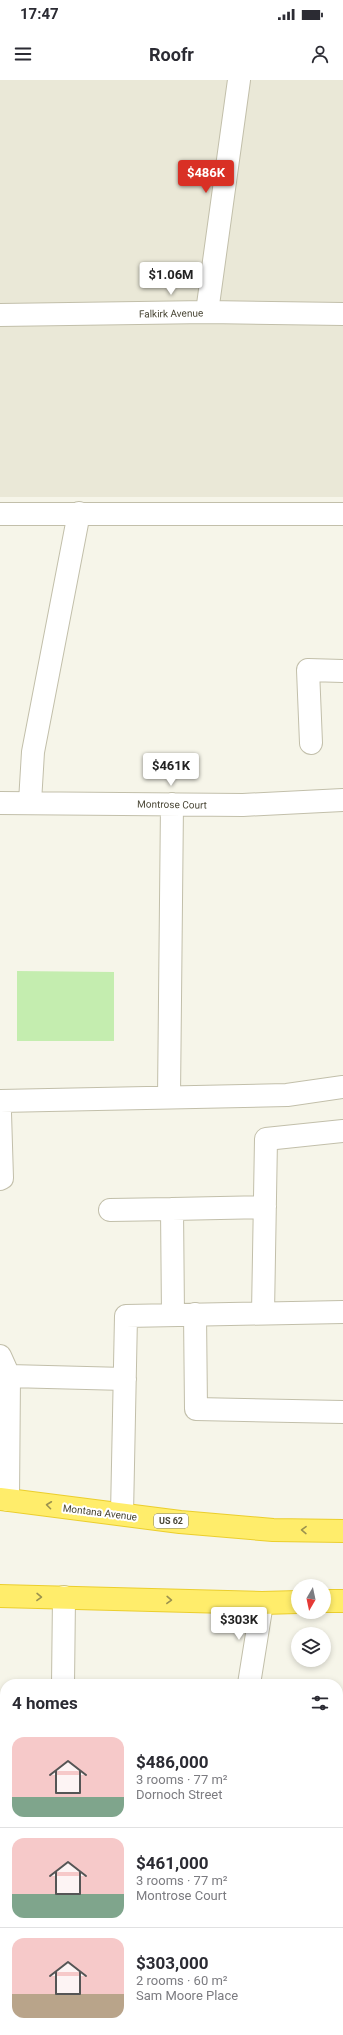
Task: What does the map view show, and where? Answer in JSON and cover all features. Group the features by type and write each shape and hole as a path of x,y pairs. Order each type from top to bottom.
{"highway":[{"name":"Montana Avenue","path":"4,1499 180,1522 273,1530 343,1530"},
{"path":"0,1596 262,1603 291,1602"},
{"path":"331,1601 343,1601"}],"street":[{"path":"207,312 239,80"},
{"name":"Falkirk Avenue","path":"0,315 207,312 343,314"},
{"path":"0,514 343,514"},
{"path":"30,802 33,752 79,514"},
{"path":"311,743 308,670 343,671"},
{"name":"Montrose Court","path":"0,803 30,802 243,805 343,800"},
{"path":"169,1097 172,804"},
{"path":"0,1101 286,1095 343,1087"},
{"path":"0,1113 2,1178 0,1179"},
{"path":"263,1313 266,1139 343,1131"},
{"path":"110,1210 265,1207"},
{"path":"172,1209 172,1314"},
{"path":"122,1514 126,1316 343,1312"},
{"path":"195,1314 196,1409 343,1412"},
{"path":"0,1356 9,1376 4,1499"},
{"path":"9,1376 125,1379"},
{"path":"62,1679 64,1597"},
{"path":"250,1679 262,1603"}],"shaded area":[{"path":"0,80 343,80 343,497 0,497"}],"green space":[{"path":"17,971 114,972 114,1041 17,1041"}]}
